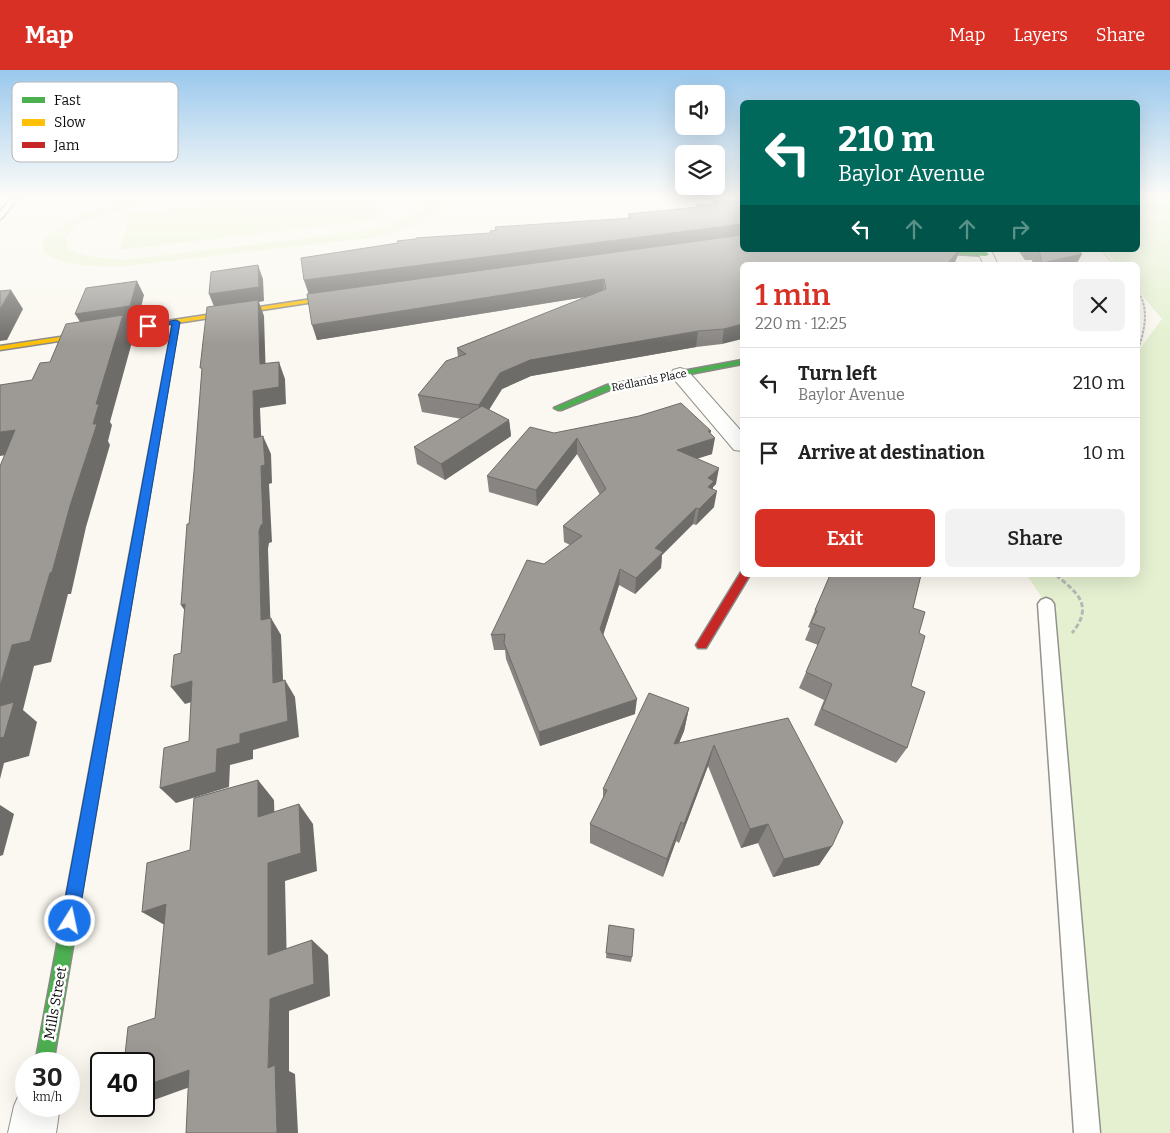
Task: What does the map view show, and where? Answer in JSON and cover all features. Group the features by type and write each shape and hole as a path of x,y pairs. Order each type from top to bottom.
{"street":[{"path":"946,252 987,256"},
{"path":"0,348 356,295"},
{"name":"Mills Street","path":"46,1052 176,322"},
{"name":"Redlands Place","path":"558,408 610,387 740,362"},
{"path":"680,374 740,443"},
{"path":"702,645 744,577"},
{"path":"32,1133 35,1117"}],"lane":[{"path":"1046,604 1087,1133"}],"path":[{"path":"1103,252 1111,262"},
{"path":"1140,294 1143,298 1145,330 1140,344"}],"green space":[{"path":"43,245 67,245 68,249 92,257 125,260 253,245 312,245 117,267 70,263 44,253"},
{"path":"121,245 164,245 119,250"},
{"path":"1140,245 1170,245 1170,1133 1087,1133 1046,604 1028,577 1140,577 1140,348 1162,319 1140,292 1140,262 1114,262 1106,252 1140,252"}],"building":[{"path":"388,245 581,245 304,280 301,258"},
{"path":"671,245 740,245 740,252 957,252 949,262 740,262 740,325 724,329 698,331 530,360 500,373 479,405 418,395 446,361 466,354 457,348 606,289 604,279 312,325 307,294"},
{"path":"1039,252 1080,252 1082,254 1046,262 1042,262"},
{"path":"258,265 259,287 209,294 211,272"},
{"path":"137,281 130,306 75,314 86,288"},
{"path":"11,290 0,309 0,291"},
{"path":"258,300 260,364 279,362 279,387 253,391 254,438 263,436 265,465 261,466 263,524 259,531 261,620 271,618 273,683 285,680 288,721 240,734 240,743 217,749 216,772 160,788 164,748 189,741 192,681 171,687 174,655 181,653 185,604 181,605 187,524 189,524 194,471 202,368 200,368 207,307"},
{"path":"123,315 96,404 99,404 93,424 97,424 70,506 30,641 12,645 0,686 0,466 15,430 0,432 0,385 32,380 40,363 50,362 66,324"},
{"path":"681,403 711,431 708,431 715,438 677,450 719,468 708,478 714,481 708,487 717,491 699,509 696,508 655,548 663,552 636,578 620,569 600,629 637,699 539,732 504,643 505,634 491,635 527,560 544,564 582,536 563,526 606,489 577,438 536,490 487,476 530,427 554,433 639,416"},
{"path":"482,406 509,420 441,464 414,447"},
{"path":"829,577 921,577 913,608 925,612 919,633 925,636 911,686 925,692 907,748 822,709 832,684 806,672 825,628 811,623 817,611 815,610"},
{"path":"649,693 689,708 674,744 788,718 843,822 832,846 784,859 768,824 750,829 714,745 684,824 681,822 667,859 590,824 607,790 603,789"},
{"path":"14,702 4,737 0,738 0,706"},
{"path":"258,780 258,817 299,804 301,853 268,863 268,955 312,940 314,984 270,999 268,1068 275,1065 277,1133 186,1133 189,1070 155,1082 155,1052 125,1052 128,1027 155,1018 166,904 142,912 147,863 190,850 194,798"},
{"path":"609,925 634,929 632,957 606,953"}],"traffic: fast":[{"path":"956,252 986,254"},
{"path":"558,408 610,387 740,362"},
{"path":"46,1052 112,681"}],"traffic: slow":[{"path":"0,348 345,296"}],"traffic: jam":[{"path":"112,681 176,322"},
{"path":"702,645 744,577"}],"route":[{"path":"70,921 176,322 148,326"}]}
